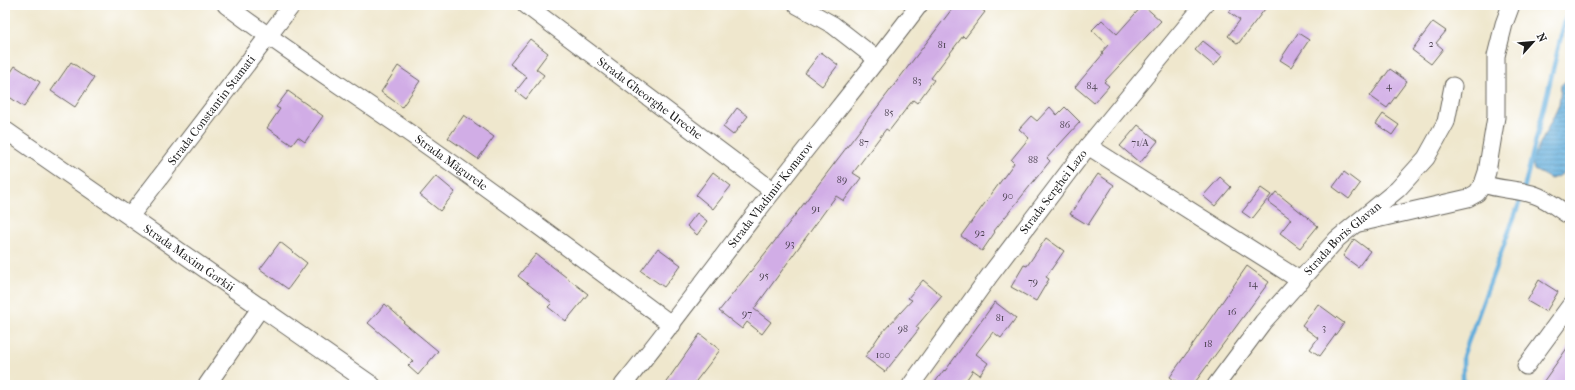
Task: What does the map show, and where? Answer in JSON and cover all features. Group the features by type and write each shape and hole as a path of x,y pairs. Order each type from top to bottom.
{"street":[{"name":"Strada Măgurele","path":"226,5 268,37 408,132 553,236 672,325"},
{"name":"Strada Constantin Stamati","path":"131,215 292,5"},
{"name":"Strada Gheorghe Ureche","path":"526,5 773,191"},
{"path":"797,5 833,25 878,60"},
{"name":"Strada Vladimir Komarov","path":"623,385 672,325 773,191 878,60 919,5"},
{"name":"Strada Serghei Lazo","path":"911,385 990,275 1088,146 1204,5"},
{"path":"1355,224 1468,198 1477,193 1483,184 1487,172 1496,117 1496,56 1504,24 1511,5"},
{"name":"Strada Boris Glavan","path":"1216,385 1263,322 1337,239 1398,189 1426,158 1446,122 1453,86"},
{"name":"Strada Maxim Gorkii","path":"5,130 131,215 372,385"},
{"path":"1088,146 1301,281"},
{"path":"1483,184 1496,188 1509,189 1537,195 1570,216"},
{"path":"1526,366 1570,306"},
{"path":"207,385 261,307"}],"water":[{"path":"1567,80 1570,81 1570,164 1561,175 1551,179 1534,170 1532,161 1559,105 1561,85"}],"building":[{"path":"955,5 975,5 985,12 965,38 963,36 931,78 934,80 917,103 913,100 889,131 886,129 853,173 861,178 844,201 836,196 754,309 771,322 762,334 747,322 742,329 719,311 786,227"},
{"path":"1143,5 1161,21 1104,82 1109,86 1094,103 1075,87 1103,54 1102,52 1108,45 1092,30 1102,20 1117,34"},
{"path":"1235,5 1268,5 1238,44 1228,36 1240,20 1229,12"},
{"path":"1433,22 1446,31 1436,43 1443,49 1431,64 1412,50"},
{"path":"1298,33 1309,40 1291,67 1280,60"},
{"path":"530,39 548,53 536,69 544,75 526,99 516,91 527,77 510,64"},
{"path":"1203,41 1222,56 1214,66 1195,50"},
{"path":"821,52 838,65 822,86 805,73"},
{"path":"71,62 94,78 75,107 51,91"},
{"path":"15,66 40,82 24,107 5,94 5,81"},
{"path":"398,66 420,81 402,107 381,92"},
{"path":"1390,69 1407,81 1387,108 1370,96"},
{"path":"288,91 323,116 305,142 298,137 292,145 267,128 280,109 276,107"},
{"path":"1050,107 1057,115 1065,107 1080,122 1047,158 1050,161 994,231 995,232 982,251 961,236 1014,163 1011,160 1029,138 1019,129 1031,116 1037,121"},
{"path":"737,108 748,116 733,135 723,127"},
{"path":"1383,114 1399,125 1392,135 1376,124"},
{"path":"464,115 494,137 478,159 448,138"},
{"path":"1138,125 1158,141 1140,163 1120,146"},
{"path":"713,172 731,186 713,209 696,195"},
{"path":"1344,172 1360,184 1349,199 1333,187"},
{"path":"1098,174 1114,185 1088,225 1070,214"},
{"path":"436,176 455,192 440,211 420,195"},
{"path":"1220,177 1231,187 1215,206 1203,196"},
{"path":"1261,188 1271,195 1252,219 1242,212"},
{"path":"1276,192 1318,226 1300,248 1280,233 1291,219 1268,202"},
{"path":"697,213 707,221 697,235 687,226"},
{"path":"1046,238 1064,251 1046,277 1049,279 1036,301 1011,287 1024,265 1027,266"},
{"path":"1354,239 1370,251 1358,267 1343,256"},
{"path":"280,242 307,263 288,289 260,269"},
{"path":"658,248 681,265 664,287 641,271"},
{"path":"536,254 588,294 566,321 548,307 552,303 518,276"},
{"path":"1247,266 1269,282 1193,385 1181,385 1170,377"},
{"path":"923,280 942,296 916,327 919,329 885,372 865,357 879,336 912,300 908,298"},
{"path":"1539,280 1558,292 1546,312 1527,301"},
{"path":"995,302 1016,318 1001,338 993,332 976,354 988,363 980,375 973,370 963,385 933,385 944,370 945,371"},
{"path":"385,304 404,321 403,322 438,351 418,375 408,366 413,361 368,323"},
{"path":"1318,304 1344,323 1320,356 1310,349 1318,338 1302,326"},
{"path":"700,334 720,350 693,385 664,385"},
{"path":"1570,344 1570,385 1541,385"}],"waterway":[{"path":"1463,385 1463,356 1523,193 1565,20 1570,9"}]}
